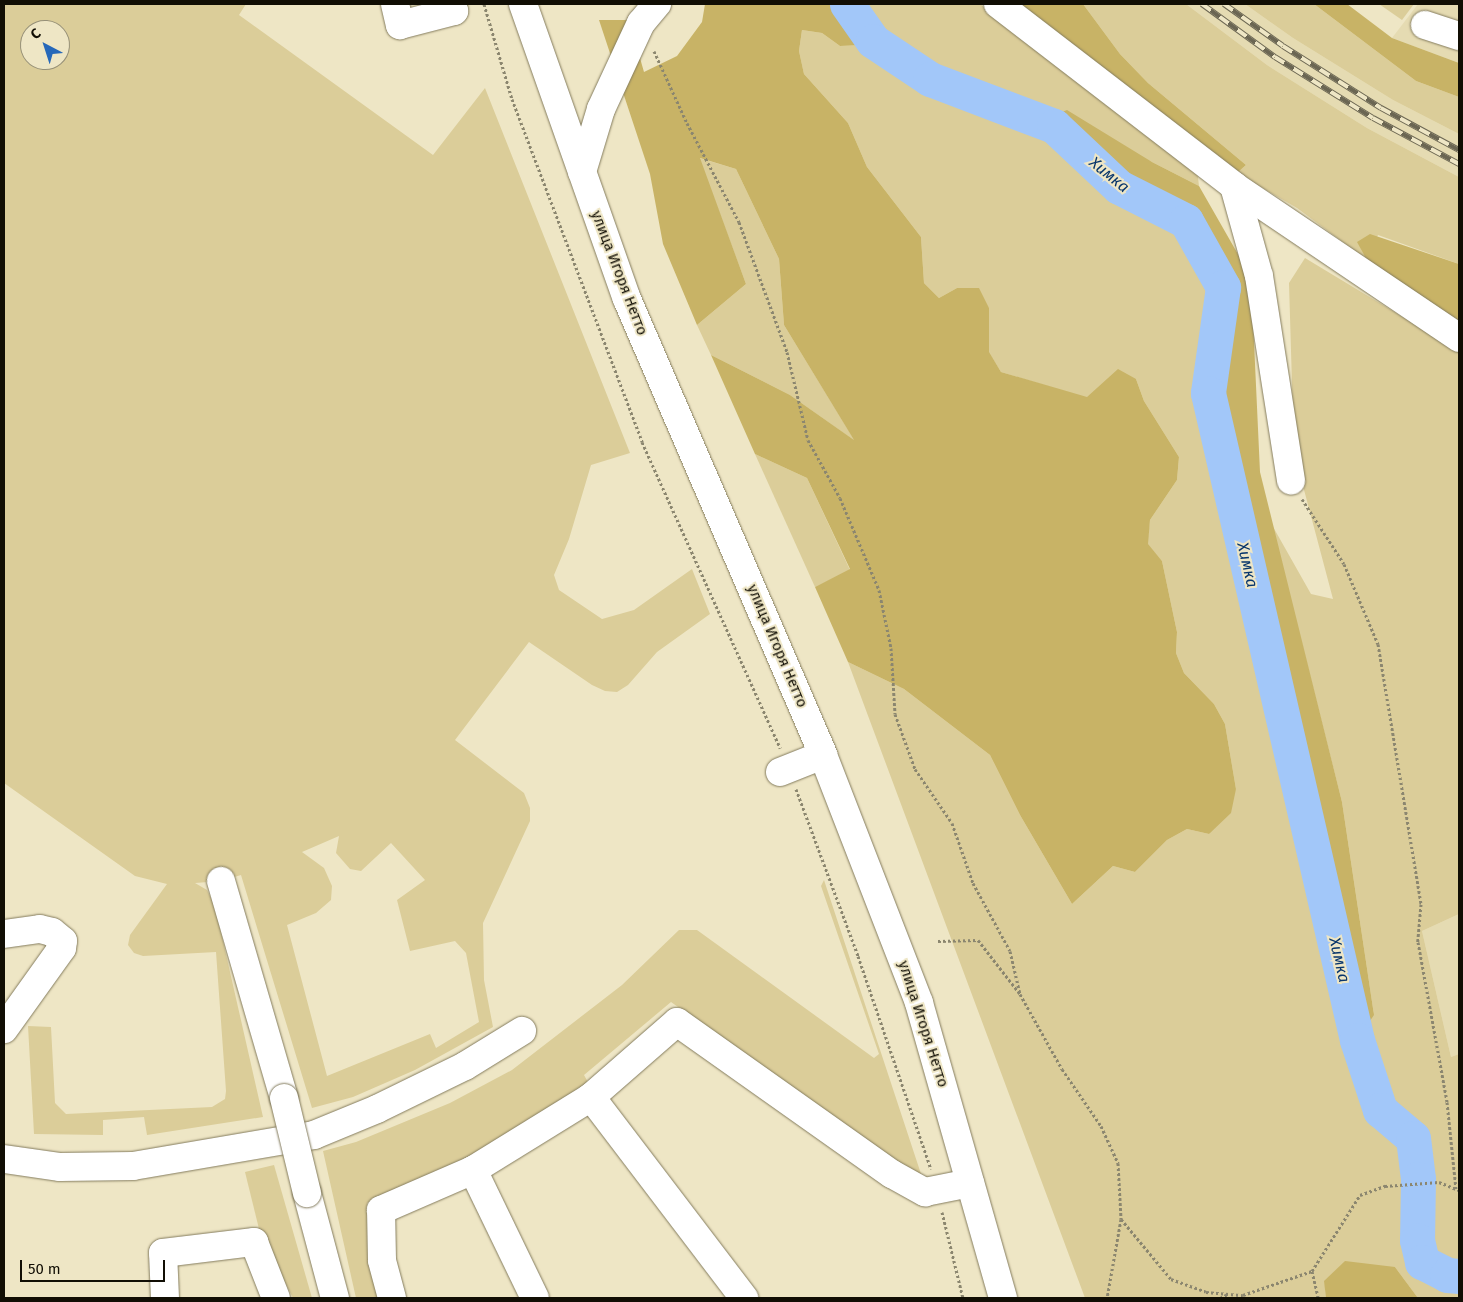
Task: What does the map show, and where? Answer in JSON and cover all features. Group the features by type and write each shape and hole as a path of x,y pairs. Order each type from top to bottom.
{"street":[{"path":"395,4 400,25 454,11 452,4"},
{"name":"улица Игоря Нетто","path":"523,4 627,299 824,755 919,1003 1003,1298"},
{"path":"998,4 1234,186 1459,338"},
{"path":"582,172 601,109 649,14"},
{"path":"1424,24 1459,36"},
{"path":"1234,186 1259,276 1291,481"},
{"path":"784,770 824,755"},
{"path":"221,881 284,1098 335,1298"},
{"path":"4,934 40,929 52,932 63,941 62,948 4,1029"},
{"path":"392,1298 382,1260 381,1210 474,1170 591,1097 677,1022 892,1174 925,1192 970,1183"},
{"path":"4,1159 60,1167 134,1166 314,1134 377,1109 465,1066 522,1031"},
{"path":"591,1097 744,1298"},
{"path":"474,1170 535,1298"},
{"path":"166,1298 163,1253 254,1242 276,1298"}],"path":[{"path":"484,4 512,99 642,442 784,770 858,956 934,1179"},
{"path":"649,14 686,123 739,222 787,352 808,440 840,498 879,590 891,648 898,723 915,769 952,823 973,883 1010,951 1020,994"},
{"path":"1121,1219 1170,1279 1206,1292 1243,1295 1312,1271 1360,1194 1384,1186 1438,1182 1458,1189 1447,1102 1418,942 1421,904 1378,644 1344,564 1291,481"},
{"path":"938,941 978,940 1020,994 1062,1069 1101,1126 1118,1164 1121,1219 1107,1298"},
{"path":"940,1207 963,1298"},
{"path":"1312,1271 1318,1298"},
{"path":"1220,1298 1228,1294"}],"shaded area":[{"path":"4,4 246,4 239,15 433,155 485,88 630,453 591,465 569,539 554,575 559,590 602,619 634,610 692,569 710,614 657,652 628,685 617,692 605,691 592,685 529,642 455,740 524,793 530,808 530,821 483,923 484,980 493,1027 415,1070 353,1097 312,1108 241,875 221,881 195,883 207,890 215,906 263,1117 147,1135 144,1117 103,1120 103,1135 34,1134 28,1026 51,1027 55,1103 66,1114 212,1107 225,1099 216,952 143,956 134,953 128,945 130,935 167,884 135,876 4,783","holes":["339,836 336,853 350,869 361,871 391,843 425,880 397,900 410,951 455,941 466,953 479,1022 436,1048 430,1034 327,1076 287,925 316,913 331,900 332,886 324,868 302,852"]},
{"path":"705,4 841,4 837,10 862,45 840,46 822,33 802,30 799,51 804,74 848,123 867,167 921,237 924,283 939,298 957,288 979,288 989,308 989,352 1001,372 1087,397 1118,369 1136,379 1144,401 1179,457 1177,480 1150,520 1148,544 1162,561 1177,632 1176,653 1184,673 1214,704 1225,724 1236,789 1231,813 1209,834 1187,829 1167,840 1135,872 1113,866 1072,904 1020,815 990,755 904,689 848,662 815,587 850,569 807,478 755,454 711,355 790,395 854,440 784,325 779,259 736,169 700,158 746,284 697,325 663,244 650,174 599,20 629,20 644,72 677,56 702,22"},
{"path":"841,4 980,4 1197,169 1199,186 1152,162 1041,121 1054,126 1119,187 1186,221 1223,287 1208,393 1374,1015 1342,802 1272,525 1311,594 1333,599 1294,452 1289,283 1305,258 1459,351 1459,914 1422,931 1451,1057 1459,1054 1459,1298 1418,1298 1395,1267 1325,1281 1326,1298 1085,1298 848,662 904,689 990,755 1020,815 1072,904 1113,866 1135,872 1167,840 1187,829 1209,834 1236,789 1225,724 1214,704 1184,673 1176,653 1177,632 1162,561 1147,544 1150,520 1177,480 1179,457 1144,401 1136,379 1087,398 1001,372 989,353 989,308 957,288 939,298 924,283 921,237 867,167 848,123 804,74 799,51 802,30 822,33 840,46 862,45 837,10"},
{"path":"1003,4 1083,4 1120,54 1148,83 1246,165 1237,173"},
{"path":"1083,4 1186,4 1267,65 1367,128 1459,177 1459,264 1378,235 1367,260 1297,208 1237,173 1246,165 1148,83 1120,54"},
{"path":"1186,4 1245,4 1293,38 1393,100 1459,134 1459,177 1367,128 1267,65"},
{"path":"1245,4 1314,4 1416,81 1459,97 1459,134 1393,100 1293,38"},
{"path":"1314,4 1347,4 1392,38 1459,63 1459,97 1416,81"},
{"path":"1379,4 1414,4 1402,20"},
{"path":"1418,4 1459,4 1459,63 1392,38"},
{"path":"1067,110 1152,162 1199,186 1251,277 1260,472 1342,802 1374,1015 1357,1040 1208,393 1223,287 1186,221 1119,187 1054,126 1040,121"},
{"path":"699,158 736,169 779,259 784,325 855,441 790,395 711,355 697,325 746,284"},
{"path":"1370,234 1459,264 1459,321 1367,260 1357,242"},
{"path":"755,454 807,478 850,570 815,587"},
{"path":"824,880 923,1180 671,1002 584,1075 590,1086 470,1159 367,1203 372,1273 379,1298 356,1298 323,1151 356,1142 450,1103 512,1070 622,985 679,930 697,930 874,1058 879,1054 821,886"},
{"path":"1459,914 1459,1054 1451,1057 1422,931"},
{"path":"274,1165 312,1298 293,1298 260,1233 245,1172"},
{"path":"1345,1261 1395,1267 1418,1298 1326,1298 1324,1281"}],"waterway":[{"name":"Химка","path":"847,4 873,41 930,79 1054,126 1119,187 1186,221 1223,287 1208,393 1357,1040 1380,1110 1413,1138 1418,1179 1417,1240 1422,1262 1447,1275 1459,1276"}],"railway":[{"path":"1202,4 1275,57 1373,118 1459,164"},
{"path":"1224,4 1283,46 1381,108 1459,150"}]}
